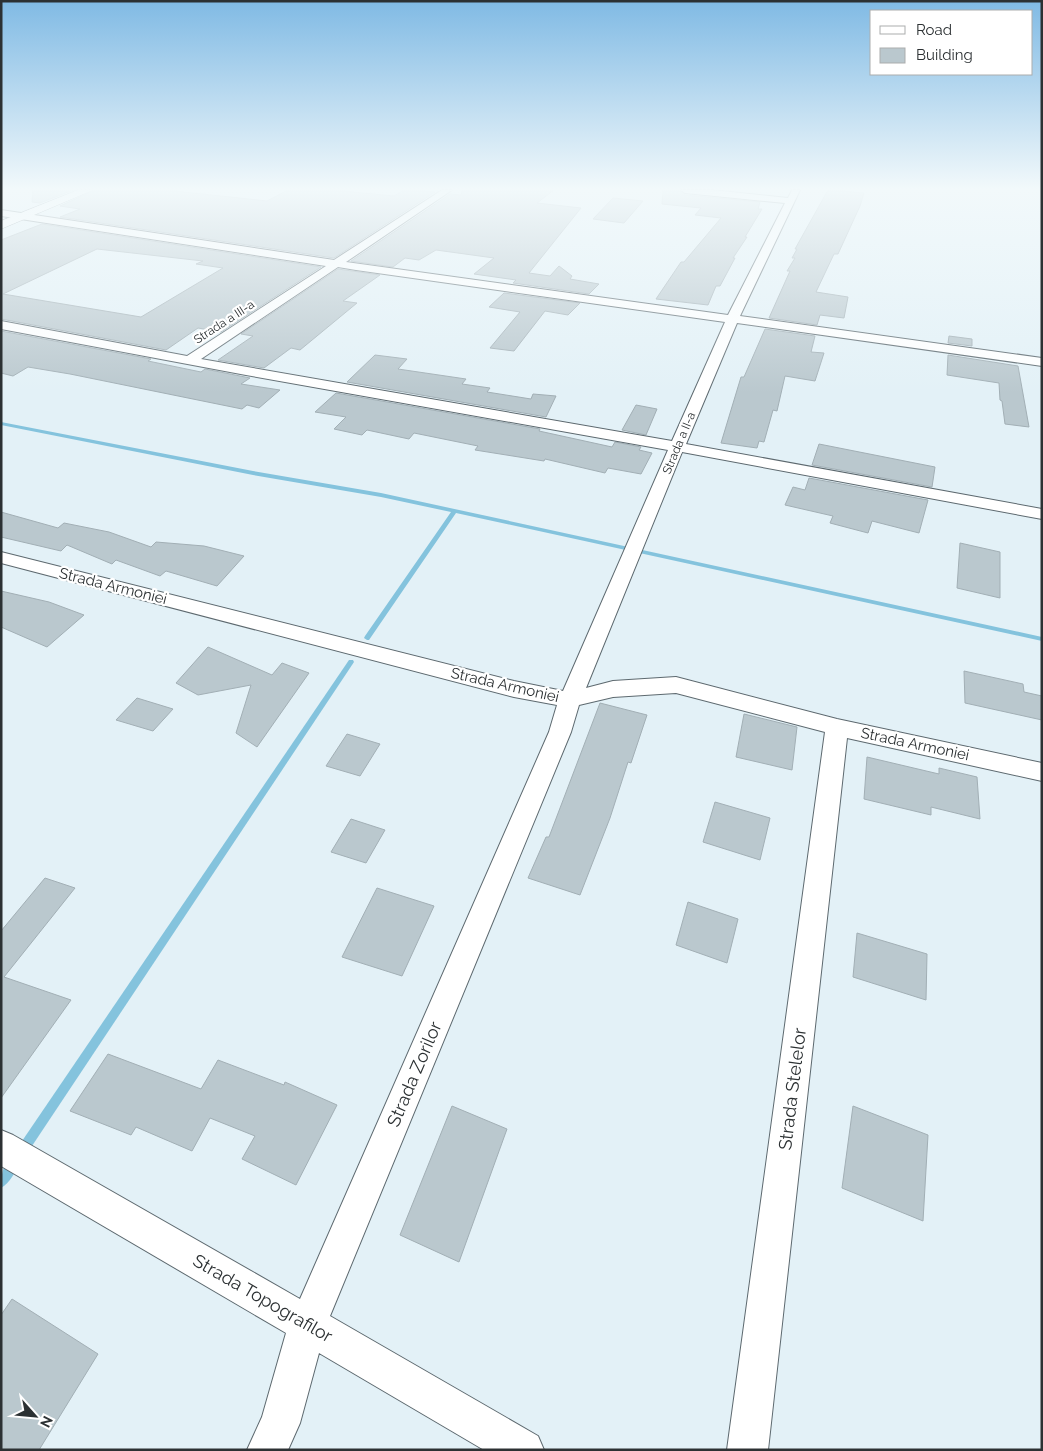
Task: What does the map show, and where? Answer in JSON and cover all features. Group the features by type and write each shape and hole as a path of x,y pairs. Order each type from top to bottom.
{"street":[{"path":"295,258 1042,362"},
{"name":"Strada a III-a","path":"190,360 347,258"},
{"name":"Strada a II-a","path":"570,700 733,318 763,258"},
{"path":"1,324 1042,514"},
{"name":"Strada Armoniei","path":"1,557 514,689 570,700 613,690 676,685 837,727 1042,772"},
{"name":"Strada Zorilor","path":"267,1450 280,1423 308,1324 560,732 570,700"},
{"name":"Strada Stelelor","path":"747,1450 837,727"},
{"name":"Strada Topografilor","path":"12,1153 524,1450"}],"building":[{"path":"1,258 79,258 3,294 141,317 223,268 196,264 203,261 174,258 261,258 321,267 221,332 198,328 166,350 1,319"},
{"path":"356,258 423,258 419,260 405,258 393,267 351,261"},
{"path":"492,258 541,258 529,273 550,276 559,266 572,276 570,279 599,284 589,294 513,283 516,280 474,274 494,258"},
{"path":"688,258 735,258 720,286 716,286 708,305 656,299 681,262 684,262"},
{"path":"792,258 832,258 816,292 848,297 844,318 820,315 817,325 769,318 790,271 787,271 795,258"},
{"path":"338,269 380,275 343,301 357,303 300,350 291,348 264,368 218,360 253,336 241,334"},
{"path":"504,293 580,303 568,315 545,311 514,351 490,348 520,312 489,307"},
{"path":"765,329 815,336 811,352 824,353 815,381 785,376 777,411 773,410 764,442 759,441 757,448 721,443 741,377 744,377"},
{"path":"1,331 151,359 148,361 201,372 205,369 250,378 241,384 280,390 259,408 247,405 242,409 28,367 13,376 1,373"},
{"path":"949,336 972,339 972,346 948,343"},
{"path":"375,355 407,359 398,369 466,379 462,384 490,388 487,392 531,399 533,394 556,396 546,417 347,382"},
{"path":"948,355 1018,366 1029,427 1005,424 999,383 947,375"},
{"path":"336,393 540,429 539,431 612,447 615,442 641,447 639,450 652,453 641,474 608,468 605,473 545,459 544,461 475,450 478,446 414,433 409,439 367,430 362,435 334,429 346,417 315,412"},
{"path":"636,405 657,409 646,435 622,430"},
{"path":"819,444 935,467 932,487 812,465"},
{"path":"809,478 928,500 919,533 872,521 868,533 830,523 833,516 785,505 793,487 805,490"},
{"path":"1,512 58,528 64,523 109,532 151,547 156,542 204,546 244,556 217,586 166,571 160,576 116,560 112,564 67,545 61,551 1,537"},
{"path":"960,543 1000,552 1000,598 957,588"},
{"path":"1,591 49,602 84,615 47,647 1,627"},
{"path":"208,647 272,675 282,663 309,673 257,747 236,733 251,685 198,695 176,683"},
{"path":"964,671 1023,684 1024,692 1042,696 1042,720 965,703"},
{"path":"137,698 173,709 153,731 116,720"},
{"path":"600,703 647,715 631,763 628,762 610,818 580,895 528,878 546,837 549,837"},
{"path":"744,714 797,727 792,770 736,757"},
{"path":"347,734 380,744 360,776 326,766"},
{"path":"867,757 939,774 939,768 977,777 980,819 931,807 931,815 864,799"},
{"path":"715,802 770,818 760,860 703,842"},
{"path":"351,819 385,830 366,863 331,852"},
{"path":"45,878 75,888 4,977 71,1000 1,1098 1,931"},
{"path":"377,888 434,906 402,976 342,957"},
{"path":"688,902 738,919 727,963 676,945"},
{"path":"857,933 927,954 926,1000 853,977"},
{"path":"108,1054 201,1089 218,1060 284,1085 285,1082 337,1105 296,1185 242,1159 255,1136 210,1118 192,1151 136,1127 131,1135 70,1111"},
{"path":"452,1106 507,1129 459,1262 400,1235"},
{"path":"853,1106 928,1135 923,1221 842,1188"},
{"path":"12,1299 98,1354 39,1450 1,1450 1,1315"}],"waterway":[{"path":"1,423 253,473 381,495 1042,639"},
{"path":"367,638 454,511"},
{"path":"22,1151 351,662"},
{"path":"1,1182 14,1163"}]}
